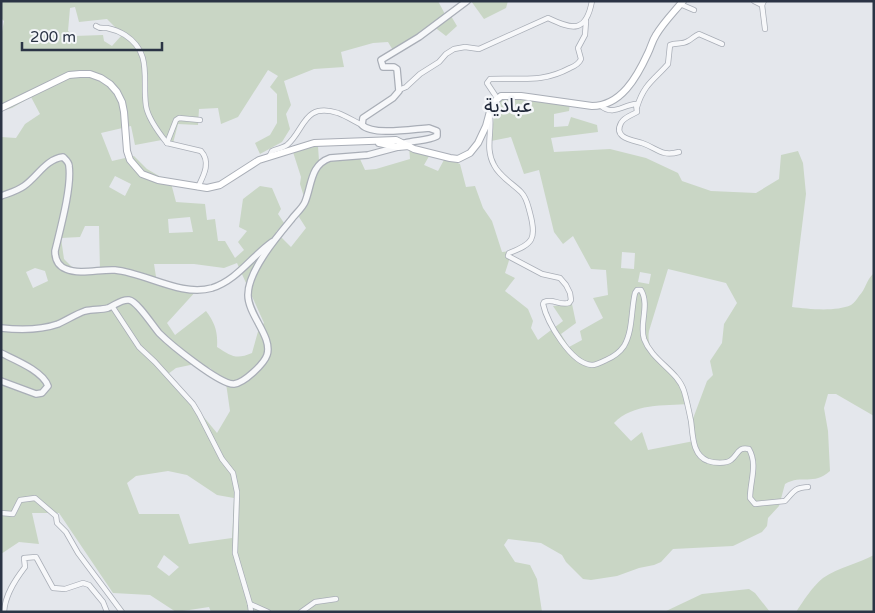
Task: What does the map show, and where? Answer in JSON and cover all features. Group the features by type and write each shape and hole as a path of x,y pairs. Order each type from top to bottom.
{"main road":[{"path":"1,108 69,75 90,74 101,78 113,88 122,102 128,151 135,167 150,178 198,187 207,188 220,185 244,169 269,156 314,144 396,140 458,159 470,153 478,144 492,104 501,96 592,106 601,106 616,100 631,84 656,35 681,3"},
{"path":"376,142 398,147 407,144"}],"street":[{"path":"399,90 397,69 383,66 381,63 382,59 414,40 467,1"},
{"path":"497,98 487,83 490,79 539,79 554,76 579,63 581,59 578,48 585,35 586,21 592,1"},
{"path":"754,1 763,3 765,28"},
{"path":"681,3 694,10"},
{"path":"362,125 363,118 393,98 399,90 406,87 416,77 454,49 465,47 479,49 548,18 567,26 575,26 586,21"},
{"path":"96,26 100,29 106,28 125,35 136,45 146,68 147,108 167,143 201,151 204,155 206,162 205,171 198,187"},
{"path":"679,152 673,154 662,153 644,144 624,138 619,128 624,118 637,112 641,93 668,64 670,45 686,42 699,34 722,44"},
{"path":"601,106 608,111 636,104 638,107"},
{"path":"269,156 272,151 289,143 307,116 322,111 339,113 367,129 377,131 429,128 436,131 437,136 434,138 414,140 407,144"},
{"path":"490,112 492,127 488,146 493,163 497,170 524,195 534,229 534,236 528,244 509,252 508,256 542,274 560,278 566,285 571,296 569,303 563,305 549,300 543,304 546,314 561,342 581,362 592,365 610,359 625,344 629,332 634,293 637,290 641,290 644,301 642,330 644,338 652,353 683,388 691,420 693,440 700,455 709,461 728,462 740,450 748,449 754,467 750,498 755,504 785,501 796,489 808,487"},
{"path":"167,143 176,120 179,118 200,120"},
{"path":"1,328 45,327 60,323 84,312 112,306 127,300 133,302 160,334 177,350 224,382 234,384 242,382 264,361 268,353 267,344 249,304 248,291 252,278 275,239 305,202 314,172 320,163 330,158 368,155 398,147"},
{"path":"1,196 23,187 47,164 63,157 67,160 69,166 66,197 55,251 55,258 59,265 67,270 78,271 118,270 194,290 214,287 232,278 275,239"},
{"path":"112,306 140,348 193,404 222,459 233,473 237,492 234,553 251,612"},
{"path":"1,353 39,374 46,379 48,386 42,393 36,394 1,381"},
{"path":"1,513 13,514 20,500 35,498 56,516 57,523 66,532 78,553 122,612"},
{"path":"4,612 4,606 14,582 25,567 24,558 36,556 53,588 65,589 83,583 89,585 103,602 107,612"},
{"path":"302,612 316,602 336,599"},
{"path":"250,604 268,612"}],"green space":[{"path":"1,1 438,1 447,18 451,16 457,26 446,36 433,26 394,52 388,42 373,43 341,52 344,67 314,69 284,81 291,105 286,114 290,129 282,142 260,154 255,143 270,135 277,123 277,94 270,87 278,76 268,70 238,117 221,124 218,108 199,109 198,125 178,124 172,147 167,139 135,145 131,126 101,133 112,161 134,156 147,169 171,183 176,202 205,204 207,220 215,219 218,241 225,241 235,258 244,250 238,242 247,231 239,227 243,199 260,186 272,188 281,209 278,214 284,223 276,232 291,247 306,228 299,217 305,200 300,184 301,177 293,152 318,146 319,161 341,157 360,159 365,170 376,169 410,159 409,146 432,151 424,165 438,171 445,158 460,164 466,187 475,186 483,208 492,221 502,252 512,251 505,273 515,278 505,291 528,309 533,321 531,328 538,340 563,321 553,306 572,304 576,323 561,334 569,347 582,340 580,331 603,318 593,298 608,295 606,270 591,269 573,236 563,244 554,232 539,170 524,174 511,137 491,141 494,108 502,97 570,103 569,111 554,114 554,127 568,126 571,117 597,125 598,132 551,138 554,152 610,149 646,158 678,173 682,181 711,191 756,193 779,179 781,155 798,151 803,163 806,194 792,307 838,309 851,305 874,273 874,416 836,394 828,394 824,408 828,431 830,471 818,478 791,481 785,484 779,506 768,518 767,526 762,532 733,546 673,549 661,562 654,565 617,576 591,580 583,579 566,562 562,555 541,543 508,539 504,545 515,562 530,565 537,579 542,612 252,612 251,610 211,612 209,607 176,612 150,595 113,593 59,513 32,513 39,544 19,542 1,554 1,137 16,138 25,124 40,114 31,97 12,108 1,111 1,37 4,21 1,18","holes":["75,7 79,22 107,19 121,36 112,46 104,41 103,35 74,36 68,31 70,8","115,176 131,184 125,196 109,187","190,217 193,232 169,233 168,219","85,226 99,226 100,271 73,268 64,259 61,238 80,237","622,252 635,253 634,269 621,268","237,263 264,323 259,328 252,353 238,357 226,353 217,347 215,328 206,311 175,335 167,323 197,290 186,285 157,283 154,264 194,264 224,268","35,268 45,271 48,281 33,288 26,272","668,269 726,283 737,303 724,324 722,343 710,361 713,375 707,381 691,424 694,441 648,450 642,432 631,441 614,423 630,412 639,409 689,404 682,388 672,373 657,357 650,345 649,331","640,272 651,274 649,284 638,282","195,364 210,368 226,383 230,411 217,433 168,374 176,368","168,471 187,475 217,495 234,498 232,538 189,544 179,514 139,514 127,483 136,476","164,555 179,567 169,576 157,567"]},
{"path":"471,1 508,1 506,8 484,19"},
{"path":"874,555 874,612 796,612 823,578"},
{"path":"749,589 755,593 770,612 664,612 702,594"}],"district":[{"name":"عبادية","path":"508,105"}]}
